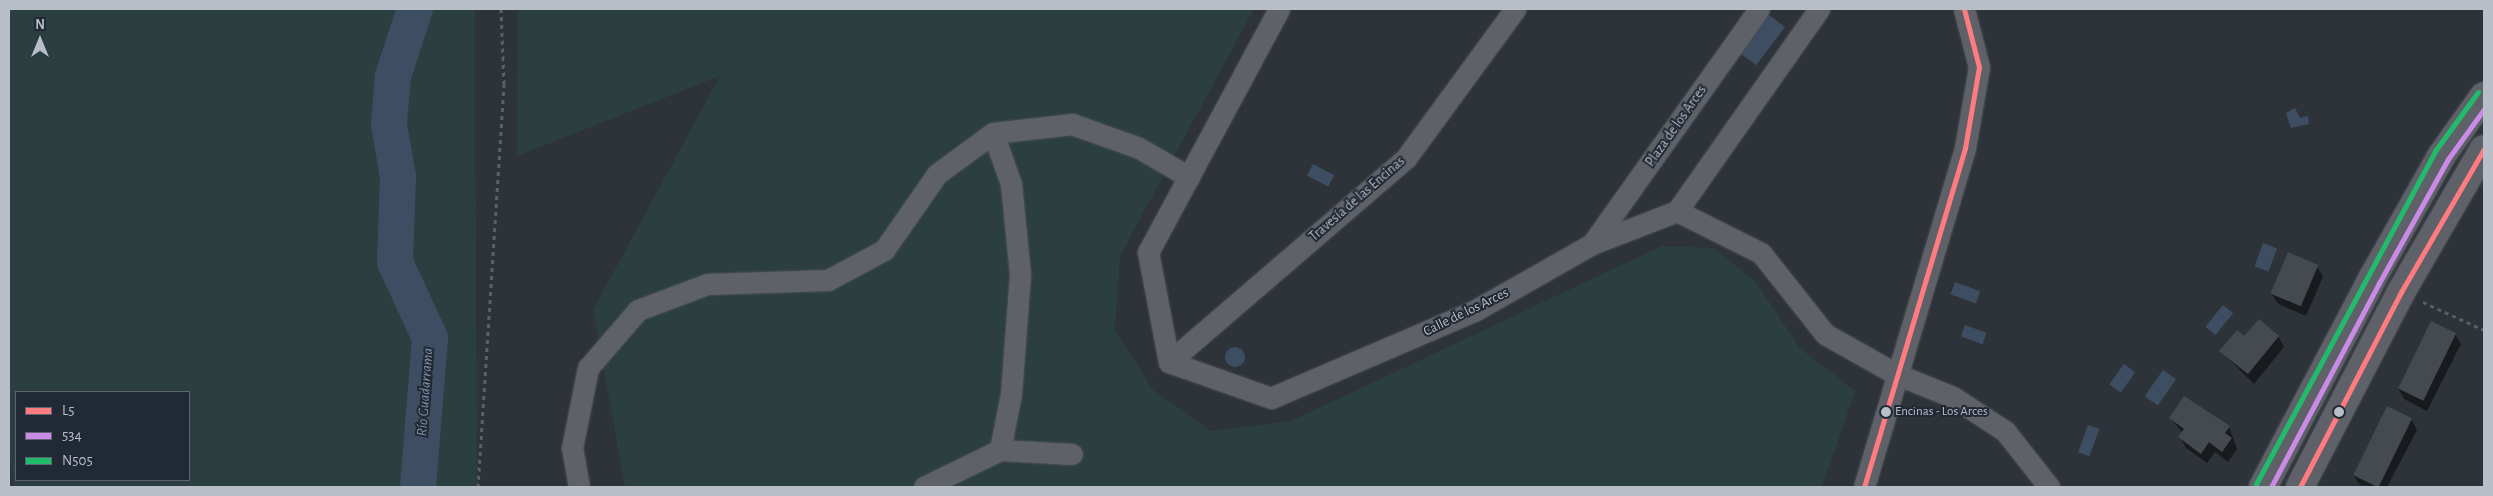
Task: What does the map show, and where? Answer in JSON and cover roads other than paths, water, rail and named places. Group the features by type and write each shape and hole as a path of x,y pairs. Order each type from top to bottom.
{"street":[{"path":"1170,362 1148,252 1279,9"},
{"name":"Travesía de las Encinas","path":"1170,362 1406,158 1515,9"},
{"name":"Plaza de los Arces","path":"1592,244 1759,9"},
{"path":"1819,9 1677,211 1761,252 1825,334 1896,374 1953,397 2005,431 2048,487"},
{"path":"1864,487 1896,374 1965,148 1979,67 1964,9"},
{"path":"2263,487 2391,246 2442,155 2484,96"},
{"path":"579,487 572,448 588,368 638,310 707,284 828,280 884,250 937,174 993,133 1072,124 1140,148 1189,177"},
{"path":"993,133 1011,184 1020,274 1011,394 1000,450"},
{"path":"2300,487 2401,292 2484,150"},
{"name":"Calle de los Arces","path":"1170,362 1271,398 1474,311 1592,244 1677,211"},
{"path":"924,487 1000,450 1072,454"}],"water":[{"path":"1769,15 1785,27 1756,65 1740,53"},
{"path":"2295,108 2300,118 2308,116 2309,124 2291,128 2286,113"},
{"path":"1313,164 1334,175 1328,187 1307,175"},
{"path":"2263,243 2277,248 2269,272 2254,266"},
{"path":"1955,282 1980,291 1976,303 1951,294"},
{"path":"2223,305 2233,313 2215,335 2205,327"},
{"path":"1965,325 1987,333 1983,344 1961,336"},
{"path":"1235,347 1242,350 1245,357 1242,364 1235,367 1228,364 1225,357 1228,350"},
{"path":"2124,364 2135,372 2121,392 2109,384"},
{"path":"2163,370 2176,379 2158,405 2145,396"},
{"path":"2088,425 2099,429 2089,456 2078,452"}],"waterway":[{"name":"Río Guadarrama","path":"415,9 393,76 389,124 398,177 395,262 430,338 418,487"}],"place":[{"name":"Encinas - Los Arces","path":"1886,412"}]}
